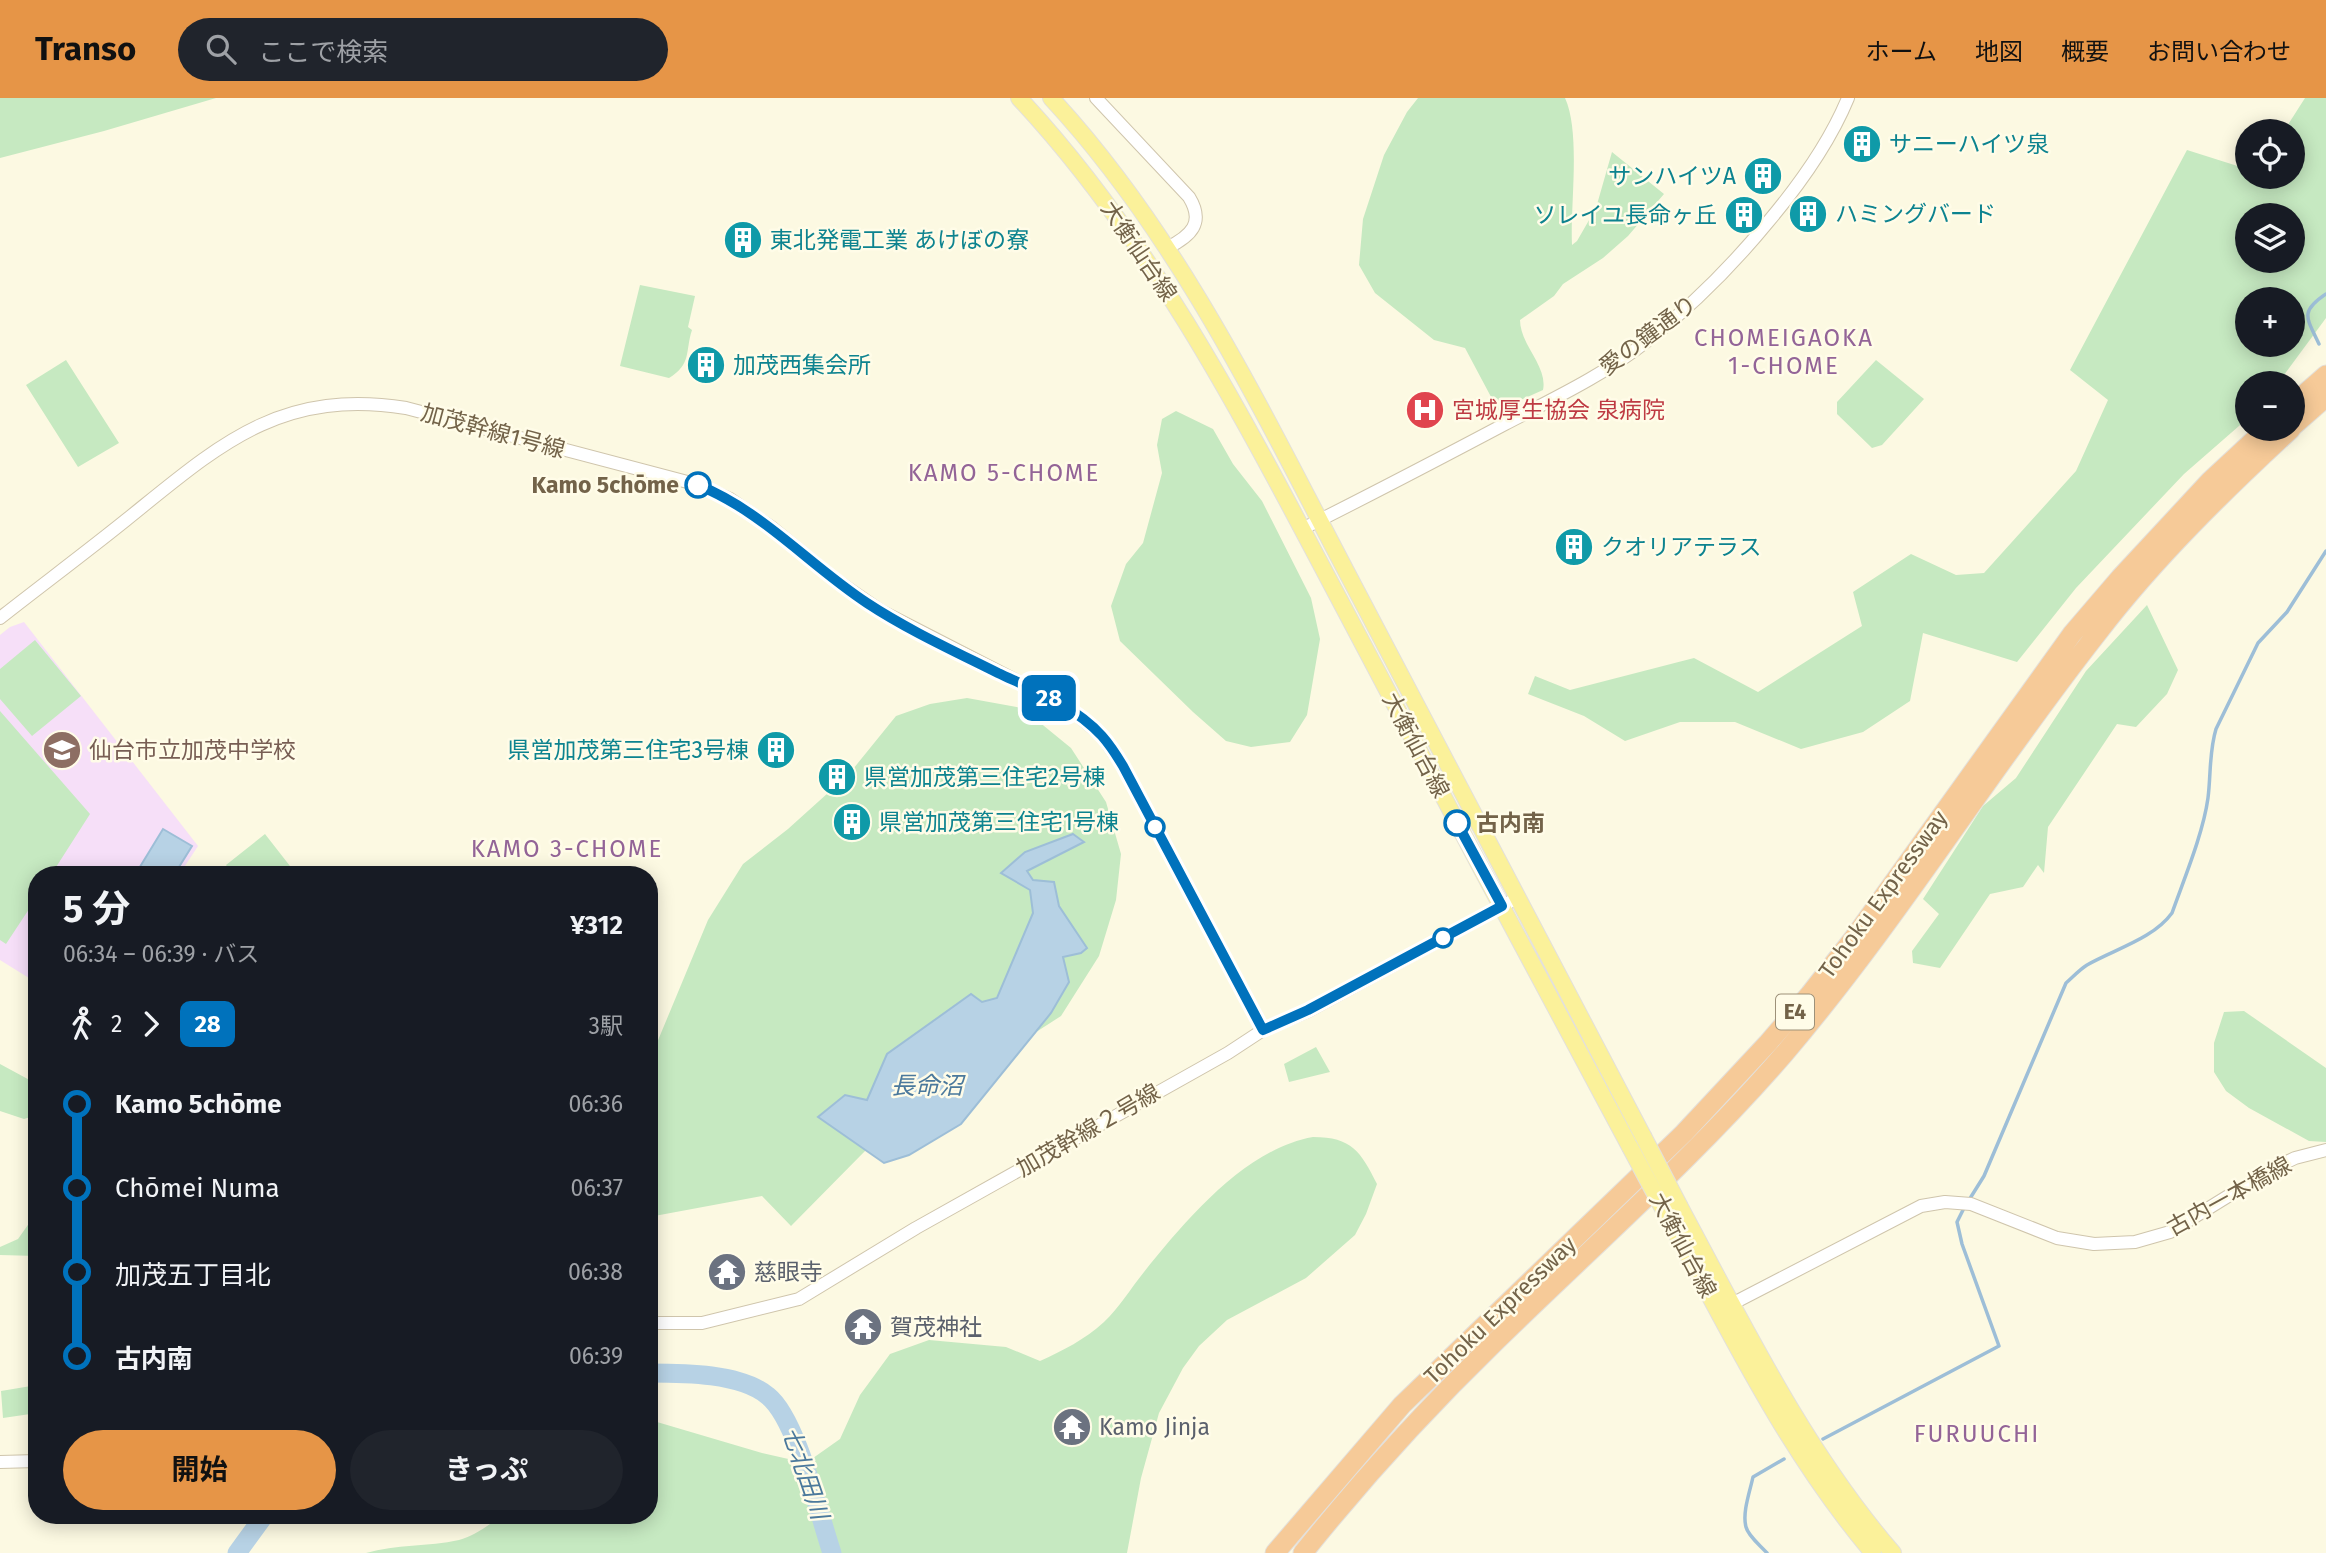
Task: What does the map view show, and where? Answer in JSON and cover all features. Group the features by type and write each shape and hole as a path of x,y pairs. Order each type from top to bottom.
{"highway":[{"path":"2305,394 2326,375"},
{"name":"Tohoku Expressway","path":"2305,416 2326,397"},
{"name":"Tohoku Expressway","path":"1275,1553 1402,1405 1675,1141 1768,1043 1853,939 2072,634 2210,481 2253,441"},
{"name":"Tohoku Expressway","path":"1303,1553 1425,1412 1696,1149 1782,1056 1823,1007 1904,900 2047,698 2100,629 2182,535 2279,441"}],"main road":[{"name":"大衡仙台線","path":"1019,98 1079,166 1135,242 1195,335 1301,529 1643,1136 1674,1212"},
{"name":"大衡仙台線","path":"1051,98 1128,191 1215,326 1319,520 1630,1147 1674,1212 1725,1307 1763,1394 1824,1488 1873,1553"},
{"name":"大衡仙台線","path":"1725,1307 1802,1427 1871,1527 1893,1553"}],"street":[{"path":"1096,98 1195,206 1198,218 1193,229 1167,248"},
{"name":"愛の鐘通り","path":"1301,529 1562,394 1645,343 1694,303 1738,259 1809,169 1838,122 1848,98"},
{"name":"加茂幹線1号線","path":"0,618 215,450 264,422 312,408 372,403 406,408 695,484 743,507 833,578 881,611 1056,701 1102,736 1123,766 1263,1030"},
{"name":"加茂幹線２号線","path":"658,1323 702,1323 800,1299 916,1228 1228,1053 1263,1030 1308,1010 1510,902"},
{"name":"古内一本橋線","path":"1725,1307 1909,1211 1936,1203 1965,1203 2057,1238 2094,1244 2136,1242 2170,1232 2272,1169 2295,1158 2326,1150"},
{"path":"0,1462 28,1461"}],"shaded area":[{"name":"仙台市立加茂中学校","path":"24,622 198,846 185,866 28,866 28,977 0,960 0,635 10,627"}],"green space":[{"path":"0,98 216,98 0,158"},
{"path":"1418,98 1565,98 1573,130 1574,149 1572,245 1596,208 1612,152 1664,194 1628,236 1603,258 1563,284 1554,296 1520,320 1524,338 1542,372 1543,390 1498,410 1465,348 1434,340 1375,293 1359,265 1363,219 1384,155 1407,112"},
{"path":"2305,98 2326,98 2326,318 2305,346 2305,287 2235,287 2235,357 2297,357 2287,371 2235,371 2235,429 2184,474 2076,588 2017,662 1923,633 1910,701 1863,732 1801,749 1735,722 1680,722 1625,741 1584,716 1528,694 1535,676 1570,690 1694,658 1758,692 1862,626 1853,592 1911,554 1956,575 1984,573 2076,471 2108,400 2070,370 2187,150 2235,165 2235,189 2305,189 2305,119 2292,119"},
{"path":"640,285 695,296 688,327 692,330 685,362 669,378 620,366"},
{"path":"66,360 119,443 78,467 26,385"},
{"path":"1876,360 1924,399 1882,445 1872,448 1837,414 1837,402"},
{"path":"1176,411 1213,429 1233,464 1262,501 1311,598 1320,639 1307,715 1290,742 1251,747 1226,741 1120,641 1111,606 1126,564 1143,543 1162,473 1157,445 1162,419"},
{"path":"2147,605 2178,670 2167,694 2136,727 2117,724 2048,827 2044,873 2038,865 2023,887 1990,894 1940,968 1913,963 1912,951 1939,914 1923,899 1983,806 2016,778 2086,671"},
{"path":"35,640 81,696 32,736 0,699 0,669"},
{"path":"967,698 1022,708 1071,748 1106,802 1121,854 1116,900 1099,956 1061,1016 988,1063 866,1150 791,1226 762,1196 658,1215 658,1040 708,920 743,864 788,829 849,774 896,716 930,704"},
{"path":"0,711 90,814 57,866 28,866 28,911 6,944 0,940"},
{"path":"265,834 290,866 227,866"},
{"path":"2244,1011 2326,1068 2326,1142 2309,1141 2249,1108 2226,1091 2214,1072 2214,1043 2224,1012"},
{"path":"1316,1047 1330,1072 1289,1082 1284,1064"},
{"path":"0,1064 28,1079 28,1118 24,1119 0,1111"},
{"path":"1313,1137 1337,1140 1354,1148 1377,1184 1366,1214 1355,1235 1306,1278 1227,1320 1199,1346 1183,1368 1159,1413 1141,1478 1127,1553 366,1553 459,1540 489,1524 658,1524 658,1422 806,1463 840,1439 860,1395 890,1354 929,1340 1006,1347 1040,1361 1074,1344 1104,1322 1198,1210 1241,1171 1288,1144"},
{"path":"28,1225 28,1256 0,1255 0,1247 18,1239"},
{"path":"28,1386 28,1414 3,1418 1,1391"}],"water":[{"path":"163,829 192,846 180,866 140,866"},
{"name":"長命沼","path":"1073,834 1084,842 1027,871 1033,880 1054,882 1059,906 1087,948 1081,953 1063,957 1069,982 1051,1013 961,1124 909,1155 884,1163 818,1117 845,1095 867,1100 887,1054 971,994 982,1002 997,998 1033,913 1030,890 1001,873 1025,852"}],"waterway":[{"path":"2319,344 2308,316 2312,306 2326,294"},
{"path":"1969,1200 1984,1176 2066,983 2087,965 2155,930 2172,913 2206,812 2216,729 2258,643 2287,612 2326,551"},
{"path":"1823,1439 1999,1346 1962,1244 1957,1222 1965,1206"},
{"name":"七北田川","path":"658,1373 695,1374 728,1379 757,1388 768,1396 779,1408 798,1446 832,1553"},
{"path":"1767,1553 1747,1530 1747,1502 1753,1477 1784,1459"},
{"name":"七北田川","path":"237,1553 258,1524"}],"bus line":[{"name":"28","path":"698,485 743,507 833,578 881,611 1056,701 1102,736 1123,766 1263,1030 1308,1010 1502,906 1457,823"}],"place":[{"name":"サニーハイツ泉","path":"1862,144"},
{"name":"サンハイツA","path":"1763,176"},
{"name":"ハミングバード","path":"1808,214"},
{"name":"ソレイユ長命ヶ丘","path":"1744,215"},
{"name":"東北発電工業 あけぼの寮","path":"743,240"},
{"name":"加茂西集会所","path":"706,365"},
{"name":"宮城厚生協会 泉病院","path":"1425,410"},
{"name":"Kamo 5chōme","path":"698,485"},
{"name":"クオリアテラス","path":"1574,547"},
{"name":"仙台市立加茂中学校","path":"62,750"},
{"name":"県営加茂第三住宅3号棟","path":"776,750"},
{"name":"県営加茂第三住宅2号棟","path":"837,777"},
{"name":"県営加茂第三住宅1号棟","path":"852,822"},
{"name":"古内南","path":"1457,823"},
{"name":"慈眼寺","path":"727,1272"},
{"name":"賀茂神社","path":"863,1327"},
{"name":"Kamo Jinja","path":"1072,1427"}],"district":[{"name":"CHOMEIGAOKA 1-CHOME","path":"1784,352"},
{"name":"KAMO 5-CHOME","path":"1004,473"},
{"name":"KAMO 3-CHOME","path":"567,849"},
{"name":"FURUUCHI","path":"1977,1434"}]}
